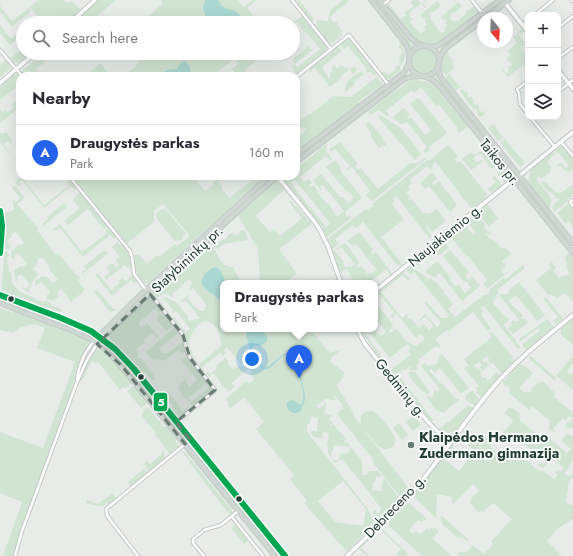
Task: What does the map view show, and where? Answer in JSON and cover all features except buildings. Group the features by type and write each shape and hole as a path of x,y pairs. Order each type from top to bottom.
{"main road":[{"path":"371,0 405,43 408,49 410,67 413,72 421,76"},
{"path":"379,0 411,38 417,43 433,49 439,63"},
{"path":"485,12 500,0"},
{"path":"490,8 493,12 507,1"},
{"path":"300,152 404,73 414,50 419,47 437,46 477,18"},
{"path":"300,159 407,78 428,76 433,73 439,63 441,55 446,48 477,25"},
{"name":"Taikos pr.","path":"439,63 439,72 442,79 573,243"},
{"name":"Taikos pr.","path":"421,76 429,78 438,84 573,253"},
{"path":"380,91 383,93 383,96"},
{"path":"309,145 312,149"},
{"path":"507,170 507,166 512,166"},
{"name":"Statybininkų pr.","path":"96,342 130,305 265,180"},
{"name":"Statybininkų pr.","path":"100,337 134,309 272,180"},
{"path":"522,190 525,190 527,186"},
{"path":"162,275 165,276 166,279"},
{"path":"0,296 91,331 115,349 134,369 285,556"},
{"path":"0,303 59,325 96,342 121,365 275,556"},
{"path":"130,305 130,308 134,309"},
{"path":"185,444 190,439"}],"street":[{"path":"78,16 95,0"},
{"path":"292,0 331,49"},
{"path":"383,5 389,0"},
{"path":"472,0 481,12"},
{"path":"539,12 554,0"},
{"path":"507,1 525,27"},
{"path":"561,26 573,16"},
{"path":"300,74 349,35 388,85"},
{"path":"561,56 573,47"},
{"path":"0,50 19,72"},
{"path":"0,83 27,60"},
{"path":"561,74 573,89"},
{"path":"561,89 573,80"},
{"path":"525,83 517,89 520,104 525,110"},
{"path":"532,120 555,147"},
{"path":"519,176 573,132"},
{"path":"561,142 573,156"},
{"path":"73,180 130,251 134,274 146,290"},
{"path":"280,180 320,230 328,246 340,280"},
{"name":"Naujakiemio g.","path":"378,289 514,180"},
{"path":"573,200 570,202 573,206"},
{"path":"0,211 2,226 0,253"},
{"path":"150,294 183,335 190,358 215,390 176,422"},
{"name":"Debreceno g.","path":"347,556 407,498 502,377 527,353 573,316"},
{"name":"Gedminų g.","path":"359,332 365,344 428,422 451,442"},
{"path":"15,556 22,531 77,382 80,367 88,349 96,342"},
{"path":"138,556 111,521 107,515 106,509 185,444"},
{"path":"204,556 193,543 193,539 203,531 221,525 239,511"},
{"path":"232,517 263,556"}],"highlighted area":[{"path":"150,294 183,335 190,358 215,390 176,422 190,439 185,444 121,365 97,344"}],"green space":[{"path":"38,0 64,0 67,3 72,1 81,10 74,16 36,16 30,7"},
{"path":"98,0 116,0 97,16 81,16"},
{"path":"162,0 237,0 243,7 253,0 257,0 247,8 253,16 149,16 162,4"},
{"path":"299,0 314,19 312,22 297,4"},
{"path":"343,0 349,1 330,17 333,22 337,22 338,26 343,32 341,33 342,35 333,43 331,42 329,44 314,25 318,25 316,21 319,20 328,21 330,10"},
{"path":"413,0 418,0 422,4 425,0 428,0 423,4 426,7 425,8 421,4 409,13 409,16 413,19 410,22 420,34 425,31 424,27 427,24 425,18 420,15 437,1 441,5 429,14 433,23 441,33 445,32 444,28 447,26 445,23 446,20 442,19 441,17 458,2 462,6 456,12 451,14 450,18 453,21 460,20 459,19 474,6 478,12 438,44 419,43 408,34 410,32 389,9 390,7 388,4 401,19 406,15 404,13 414,6 410,3"},
{"path":"0,6 12,21 16,18 16,24 12,27 0,12"},
{"path":"506,6 511,12 509,12 505,7"},
{"path":"29,8 31,11 25,16 19,16"},
{"path":"384,10 409,40 416,46 411,50 406,41 382,11"},
{"path":"513,15 525,29 525,32 520,32 518,34 525,43 525,46 521,48 525,53 525,67 523,65 508,77 501,69 502,68 507,74 508,67 512,65 506,58 510,55 507,51 513,48 517,43 513,37 522,29 513,17"},
{"path":"303,16 327,46 327,51 300,72 294,72 293,70 294,68 291,67 295,64 297,67 320,49 300,26 300,18"},
{"path":"477,19 477,23 442,51 439,47"},
{"path":"0,25 10,38 16,35 16,40 10,45 0,33"},
{"path":"345,39 352,40 377,74 374,75 370,72 368,73 366,71 367,69 348,46 344,49 340,44"},
{"path":"402,41 404,45 402,47 405,54 403,62 400,66 401,70 390,79 386,80 381,73 385,72 388,75 395,70 395,67 399,65 399,55 401,55 402,51 401,48 399,48 400,42"},
{"path":"337,45 342,51 323,66 323,69 330,78 330,73 333,71 331,68 334,65 337,68 340,65 350,69 330,87 315,68 311,70 313,72 311,72 308,68 327,53 328,55 330,54 329,52"},
{"path":"309,46 311,49 314,49 295,64 292,60 300,60 300,53"},
{"path":"424,48 433,52 437,61 433,70 424,74 415,70 411,61 415,52"},
{"path":"445,51 448,52 447,53 454,62 452,64 454,68 446,75 443,72 441,73 441,64"},
{"path":"16,54 16,60 23,60 18,64 17,62 14,64 9,58 10,56 11,58"},
{"path":"5,60 11,64 9,66 11,68 0,77 0,65"},
{"path":"47,60 36,69 38,72 20,72 23,71 23,69 34,61"},
{"path":"140,60 233,60 217,72 128,72 133,68 134,69"},
{"path":"235,60 257,60 246,69 245,72 234,72 232,69 238,64"},
{"path":"101,64 108,72 90,72"},
{"path":"355,67 357,70 353,74 350,69"},
{"path":"361,71 365,73 345,92 346,84 352,77"},
{"path":"437,73 440,80 474,122 472,124 437,81 432,77"},
{"path":"450,73 459,86 461,86 455,91 444,79"},
{"path":"14,74 16,75 16,87 0,100 0,86"},
{"path":"377,77 383,85 359,101 358,104 300,150 300,135 307,129 300,126 300,117 302,119 309,114 310,115 333,96 352,96"},
{"path":"413,80 429,82 431,84 433,82 435,83 469,126 459,133 457,131 457,127 439,105 436,106 421,87 414,93 412,90 386,111 389,115 388,117 379,110 370,115 368,112 404,84"},
{"path":"462,89 468,93 467,95 470,98 471,97 474,100 472,102 475,105 477,104 480,108 478,109 481,112 484,111 485,114 480,117 477,114 476,109 474,110 460,91"},
{"path":"417,98 420,99 447,133 428,148 430,151 425,153 423,151 427,147 407,122 403,125 392,118 404,108 410,115 407,117 408,119 411,117 425,135 431,130 410,104"},
{"path":"15,101 16,110 0,123 0,109 2,112 5,110 7,112 14,108 11,105"},
{"path":"380,115 401,128 421,154 415,160 378,117"},
{"path":"369,122 384,139 383,140 388,147 383,145 379,148 371,138 371,133 365,124"},
{"path":"493,124 503,137 498,141 488,128"},
{"path":"475,126 477,126 507,164 505,165"},
{"path":"0,132 2,134 6,132 12,140 11,144 8,141 3,144 11,154 0,142"},
{"path":"505,139 525,163 520,167 500,143"},
{"path":"340,142 358,164 355,166 358,170 361,168 378,189 410,163 418,163 425,158 426,159 372,201 366,195 370,191 352,167 348,170 347,169 350,166 335,149 331,152 329,149"},
{"path":"327,144 326,151 332,159 330,161 326,156 300,177 300,165 320,148"},
{"path":"448,145 458,156 455,159 457,163 459,161 463,164 488,196 473,208 470,207 435,161 431,170 427,166 410,180 412,183 408,186 410,189 406,192 410,197 408,199 411,199 423,213 429,214 437,209 446,221 432,232 427,226 426,227 431,235 430,239 396,196 392,204 403,220 381,237 403,265 397,265 363,222 356,228 353,225 335,239 339,244 332,249 328,238 366,209 368,210 373,206 372,204"},
{"path":"561,146 573,159 573,170 571,169 568,173 567,170 565,171 560,165 558,167 557,166 561,162 566,168 569,166 558,152 557,153 555,151"},
{"path":"489,150 511,178 505,184 497,173 501,171 496,165 491,169 480,154 476,155 474,158 476,162 481,160 483,162 471,170 462,159 471,152 474,155 481,151 484,153"},
{"path":"551,152 555,154 548,161 548,164 551,166 550,172 541,179 540,177 537,177 537,180 551,198 549,209 524,179 529,180 530,170 528,172 527,171"},
{"path":"335,160 341,168 340,170 362,198 345,212 346,216 352,217 327,237 322,227 284,180 295,180 300,180 300,177 303,181 309,179 312,183 308,186 310,187 314,185 318,193 327,204 329,204 337,217 344,211 323,185 320,187 322,190 321,191 313,180 321,174 340,197 343,197 348,203 354,198 326,167","holes":["295,180 330,223 325,226 291,183"]},
{"path":"431,173 433,173 437,179 432,183 434,185 439,181 457,205 450,212 429,186 425,189 420,183"},
{"path":"495,176 502,185 492,193 488,190 488,187 496,182 492,178"},
{"path":"22,180 19,182 21,185 19,186 15,183 16,181"},
{"path":"22,180 26,180 25,181 44,205 69,186 67,182 71,180 77,188 74,189 71,186 44,208"},
{"path":"75,180 195,180 205,191 213,185 216,180 221,180 218,182 229,198 251,180 260,180 148,284 145,283 145,286 136,272 133,256 138,254 147,264 156,256 160,256 175,244 177,246 190,236 163,204 154,211 155,221 126,244 79,184 79,186"},
{"path":"543,180 556,193 561,193 573,184 573,195 567,200 567,202 554,211 552,206 559,199 556,198 551,192 549,193 541,183"},
{"path":"275,181 277,181 284,189 256,216 270,232 274,229 280,236 302,218 289,202 291,201 312,224 279,249 297,274 289,280 260,280 258,249 237,214"},
{"path":"15,186 24,197 23,200 17,204 38,228 37,230 55,254 58,253 80,278 78,280 85,290 71,302 61,289 57,292 59,296 53,301 46,299 46,296 50,293 41,282 35,286 35,281 42,276 47,277 53,283 58,280 49,269 50,268 44,259 41,258 37,260 37,265 33,269 35,271 36,270 38,275 31,282 29,292 22,288 23,287 26,289 30,285 21,274 17,277 17,281 15,278 14,270 27,264 18,253 14,256 14,260 11,257 11,252 18,244 20,246 24,243 15,232 7,241 11,246 9,250 2,246 2,214 5,215 5,213 14,210 13,199 16,202 20,198 12,188"},
{"path":"528,189 559,229 558,231 525,191"},
{"path":"80,192 108,226 104,229 88,209 68,225 64,221 79,209 73,199"},
{"path":"64,203 67,207 43,226 43,223 48,219 47,217"},
{"path":"487,204 499,219 494,220 495,222 489,227 479,215 479,211"},
{"path":"568,204 573,208 573,228 568,220 566,224 557,213"},
{"path":"164,207 187,235 184,234 183,238 180,240 177,241 173,239 157,219 157,213 165,209"},
{"path":"477,215 486,226 484,228 491,234 486,234 490,239 497,243 502,249 505,247 512,254 502,261 506,266 501,270 504,274 510,271 487,289 483,284 487,280 468,256 466,256 452,238 448,241 446,239 464,223 473,235 476,233 468,222 465,222"},
{"path":"60,224 82,252 107,233 105,231 109,228 116,237 114,239 110,235 83,257 60,228 53,230"},
{"path":"241,230 244,230 248,238 247,240 224,244 218,249 214,248 223,263 229,267 233,267 240,280 220,280 220,332 312,332 330,353 342,349 331,358 331,362 345,373 336,385 355,418 361,425 360,422 363,413 373,411 386,424 395,438 395,444 391,448 384,449 376,444 364,430 410,490 402,499 337,414 343,406 335,396 334,397 336,399 325,399 316,406 319,409 326,403 325,414 332,415 329,419 333,423 330,425 332,426 333,424 346,439 344,441 350,445 349,447 334,445 331,457 328,454 327,445 329,433 323,432 322,438 314,437 310,432 317,431 318,418 311,417 310,424 307,424 308,433 368,509 377,523 371,527 347,552 304,503 307,501 290,479 294,475 256,429 264,422 244,397 231,408 228,406 226,399 246,381 249,383 254,380 250,373 252,371 249,368 232,383 235,387 228,392 213,373 209,377 206,374 208,372 210,374 225,358 232,369 241,365 227,347 224,350 226,353 222,356 220,353 202,367 204,371 191,355 185,334 173,318 174,317 186,332 190,329 176,311 171,313 173,310 164,299 161,301 160,300 165,297 176,302 188,316 190,321 197,320 200,318 185,300 182,302 181,301 188,295 189,297 187,298 197,309 203,311 205,309 204,308 207,306 193,288 190,290 190,286 193,284 189,279 172,294 174,298 164,293 156,299 153,295 165,284 166,279 209,240 213,247 218,245 220,241 226,239 231,233 238,235","holes":["205,321 209,322 218,330 221,346 199,364 191,351 189,343 190,338 200,323","343,481 366,509 363,526 335,522 318,501"]},
{"path":"359,232 373,249 371,252 372,254 376,252 392,273 390,275 386,269 373,280 352,280 353,279 346,269 340,272 333,252 335,251 344,262 343,264 346,268 349,266 352,267 355,264 341,247 337,250 337,248 345,243 351,249 359,262 357,266 358,268 361,266 368,274 377,270 356,244 352,246 347,241"},
{"path":"443,241 449,248 438,256 435,252 417,266 415,263"},
{"path":"117,242 120,245 122,244 130,254 132,269 130,266 128,268 125,265 106,280 104,276 110,272 106,267 112,263 116,268 119,265 116,260 120,256 112,247"},
{"path":"5,250 9,256 7,257 9,271 11,273 11,282 20,292 43,302 46,301 51,303 51,305 61,309 61,312 36,305 1,291"},
{"path":"450,250 469,272 465,275 468,280 472,276 480,286 462,301 440,273 436,276 436,278 426,273 426,270 438,262 451,278 450,280 455,286 459,285 465,293 471,288 466,281 464,282 443,256"},
{"path":"103,251 106,251 109,254 82,274 82,271 86,269 84,266"},
{"path":"570,252 573,256 573,302 566,294 563,294 557,298 551,294 549,296 536,280 551,268 549,265 552,262 556,268 553,270 559,278 563,275 565,276 570,274 566,266 568,265 565,257"},
{"path":"412,265 428,280 430,279 428,277 436,282 453,304 448,309 455,317 485,294 486,295 490,292 489,290 503,278 506,279 523,265 525,268 497,290 499,293 495,296 497,298 493,303 509,320 504,325 520,347 518,349 484,306 481,308 484,312 481,314 491,329 488,331 473,312 448,332 447,330 435,339 441,346 438,348 436,346 418,360 420,363 416,366 418,368 417,370 408,370 412,367 411,366 405,370 404,369 396,377 391,370 411,354 408,351 411,348 407,344 390,358 369,332 376,332 378,335 382,335 386,332 378,322 378,306 393,324 391,326 393,328 389,331 390,333 397,329 406,341 416,346 425,339 421,334 416,338 396,313 393,316 395,318 390,316 394,312 380,295 378,296 378,293 403,272 410,279 408,281 403,275 381,292 402,318 407,314 408,319 410,318 419,328 424,324 429,330 433,326 426,316 420,321 419,320 425,314 437,327 441,323 424,303 426,301 441,318 447,318 449,315 414,272 411,275 406,271"},
{"path":"133,271 139,282 134,283 131,280 112,296 96,276 96,274 98,274 112,291 114,289 113,288 120,283 118,281 123,278 126,281 132,276 131,272"},
{"path":"519,282 545,315 534,324 537,321 516,295 509,301 523,316 521,318 524,318 528,323 513,334 508,328 512,325 511,323 514,320 516,322 519,320 499,295 503,293 505,295"},
{"path":"98,291 113,309 119,310 110,312 94,292"},
{"path":"148,297 150,299 151,297 161,311 159,313 156,308 138,323 142,327 147,323 157,335 159,335 159,337 157,338 152,333 143,340 145,342 136,349 139,355 137,358 138,359 140,357 153,374 155,379 152,381 137,365 134,367 108,340 110,340 110,337 107,335"},
{"path":"546,297 563,319 556,324 553,321 558,317 543,299"},
{"path":"0,299 59,319 93,334 92,336"},
{"path":"0,308 13,313 14,311 19,312 80,336 90,342 78,369 72,391 20,534 14,556 3,556 22,502 0,493 0,432 43,448 75,362 37,348 45,328 34,324 22,327 13,333 0,330"},
{"path":"162,313 173,326 166,331 156,319"},
{"path":"573,318 573,345 561,335 561,328"},
{"path":"547,319 554,327 526,350 522,345 540,330 538,328 520,342 519,339"},
{"path":"174,328 178,332 176,333 177,334 159,348 161,352 166,354 184,342 186,352 181,353 179,350 164,361 158,359 154,361 146,352"},
{"path":"362,332 366,332 365,333 366,335 385,361 383,363"},
{"path":"491,332 515,360 502,374 493,363 491,364 488,361 489,359 487,356 482,360 484,363 486,361 489,365 483,371 480,367 482,365 479,362 474,366 477,369 479,368 482,372 480,374 483,378 485,377 488,380 497,372 500,376 481,398 477,393 478,390 476,389 479,386 464,368 469,366 464,359 492,337 489,333"},
{"path":"101,342 103,342 128,365 185,435 187,440 184,439 172,423 167,420 123,365 101,345"},
{"path":"101,348 116,362 131,382 131,384 125,389 124,387 120,390 98,362 95,364 93,361 86,371 85,377 81,380 82,382 79,380 94,350 96,349 100,351"},
{"path":"442,354 469,388 461,394 440,368 435,372 430,368 430,372 441,384 443,384 455,398 460,399 443,413 436,410 427,398 428,396 430,398 434,395 433,393 436,390 437,392 440,389 421,366 424,363 428,366 437,364 439,356"},
{"path":"531,356 555,377 573,356 573,363 567,371 571,375 573,373 573,390 557,376 555,381 529,359"},
{"path":"188,357 213,388 192,406 178,388 180,385 179,384 185,379 189,387 197,380 183,362 183,359","holes":["206,384 209,388 191,402 188,398"]},
{"path":"519,364 525,366 533,373 519,388 520,389 525,392 529,392 538,383 543,381 556,394 554,396 555,398 573,413 573,418 568,417 566,421 563,418 553,429 556,432 549,429 550,421 532,406 529,410 509,393 510,387 504,386 503,382"},
{"path":"415,372 430,392 427,394 419,388 408,373"},
{"path":"401,378 434,421 430,420 398,380"},
{"path":"134,386 149,402 141,408 127,391"},
{"path":"473,391 480,400 475,406 466,401 466,395"},
{"path":"169,393 183,411 186,409 188,411 178,419 173,415 174,407 165,395"},
{"path":"468,405 473,408 450,438 439,429 449,422"},
{"path":"148,407 164,427 166,425 178,440 175,440 179,446 170,454 141,415 144,412 143,410"},
{"path":"509,408 513,408 520,414 520,420 547,443 550,439 567,453 571,449 561,440 567,433 573,437 573,460 564,474 570,477 573,472 573,477 569,482 566,502 573,506 573,519 557,529 547,541 562,556 460,556 458,554 461,551 464,553 468,551 473,545 484,554 493,544 491,541 512,519 493,503 483,512 481,511 479,513 470,503 472,498 479,490 473,484 452,505 451,497 437,494 436,518 413,496 452,445 455,449 446,460 459,471 475,451 464,441 463,431 467,428 472,431 475,440 489,436 494,441 490,446 501,456 506,458 513,449 539,471 544,471 554,479 558,475 555,472 558,470 561,472 564,468 552,458 542,468 538,465 540,462 544,464 547,460 535,450 529,458 525,455 530,449 513,435 508,441 499,441 498,438 513,422 512,419 504,413"},
{"path":"413,416 421,424 413,431 405,422"},
{"path":"573,418 573,427 568,429 565,426 568,421 570,422"},
{"path":"399,423 408,435 402,440 393,428"},
{"path":"190,445 193,446 204,459 282,556 278,556 190,448"},
{"path":"351,447 362,461 362,475 367,475 368,471 378,471 382,476 376,477 375,482 373,482 372,490 381,491 384,478 400,499 379,521 372,512 375,510 377,513 380,512 381,509 372,496 343,460 335,463 333,460 339,460 340,454 348,453"},
{"path":"183,450 234,513 229,514 189,462 190,461 182,452"},
{"path":"162,451 166,457 151,470 148,470 144,464 147,461 150,464 161,455"},
{"path":"187,452 207,474 234,509 232,509"},
{"path":"143,468 147,473 130,486 127,481 143,470"},
{"path":"113,493 116,498 106,505 98,506 86,503 87,500 98,504"},
{"path":"407,501 427,519 422,522 418,520 409,530 413,534 416,531 420,534 428,528 428,530 435,527 439,532 432,538 452,556 422,556 388,525 389,523 387,520"},
{"path":"442,516 469,540 467,541 463,538 457,537 442,524 440,517"},
{"path":"236,524 249,540 244,544 231,528"},
{"path":"380,527 408,555 395,556 401,549 379,528 361,548 370,556 367,556 359,549 366,540"}],"water":[{"path":"205,0 218,0 222,6 237,12 240,16 206,16 203,8"},
{"path":"185,61 190,67 189,72 164,72 177,69 181,63"},
{"path":"216,267 220,270 225,280 220,280 220,301 204,288 202,282 202,278 211,269"},
{"path":"246,332 263,332 267,337 267,341 265,343 252,347 253,351 259,357 261,365 265,368 288,352 297,351 302,363 301,378 305,395 305,400 300,412 290,412 287,406 289,401 293,400 301,405 303,399 302,387 289,356 287,354 284,355 267,370 261,368 249,354 249,345"}],"transit line":[{"name":"5","path":"0,211 2,226 0,253"},
{"name":"5","path":"0,295 91,331 115,349 134,369 285,556"}],"place":[{"name":"Draugystės parkas","path":"299,378"},
{"name":"Klaipėdos Hermano Zudermano gimnazija","path":"411,445"}]}
